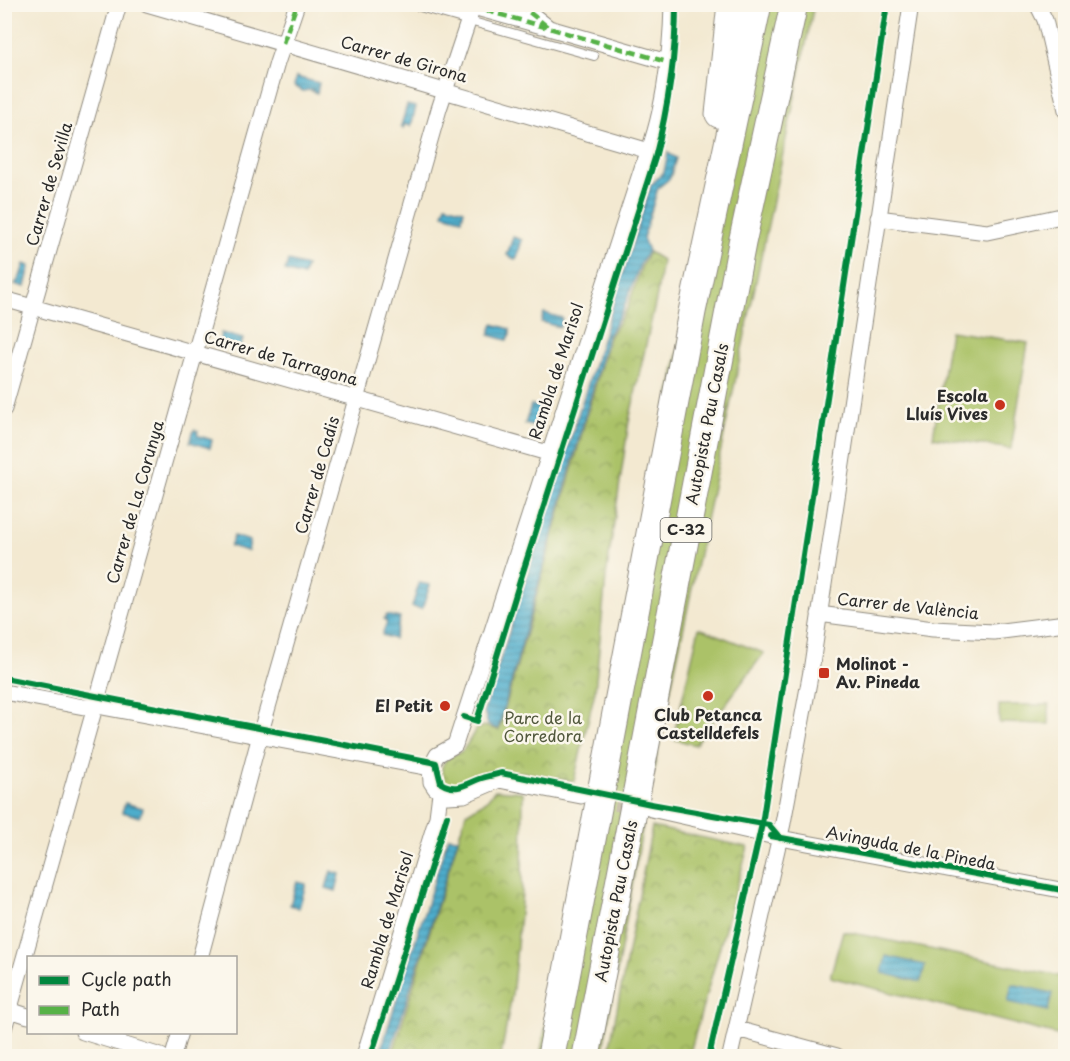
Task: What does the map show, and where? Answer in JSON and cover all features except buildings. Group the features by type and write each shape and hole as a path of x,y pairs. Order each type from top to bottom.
{"highway":[{"path":"673,409 683,326 717,131 731,4"},
{"name":"Autopista Pau Casals","path":"551,1056 673,409 758,4"},
{"name":"Autopista Pau Casals","path":"586,1056 740,254 794,4"}],"street":[{"name":"Carrer de Sevilla","path":"4,409 119,4"},
{"name":"Carrer de Girona","path":"147,4 649,151"},
{"name":"Carrer de La Corunya","path":"4,1029 7,1009 97,706 284,43 297,4"},
{"path":"519,4 549,28"},
{"name":"Rambla de Marisol","path":"430,768 437,755 454,745 649,151 659,111 671,37 672,4"},
{"path":"730,1056 780,838 811,671 910,4"},
{"path":"1037,4 1045,20 1065,110"},
{"path":"472,11 549,28 667,62"},
{"name":"Carrer de Cadis","path":"200,956 260,737 445,90 472,11"},
{"path":"878,218 987,232 1065,215"},
{"name":"Carrer de Tarragona","path":"4,298 548,453"},
{"name":"Carrer de València","path":"819,614 933,629 994,632 1065,623"},
{"path":"4,692 84,707 97,706 430,768 431,782 440,793 448,796 459,796 499,780 581,796"},
{"name":"Rambla de Marisol","path":"364,1056 437,817 440,793"},
{"name":"Avinguda de la Pineda","path":"651,809 780,838 1064,891"},
{"path":"7,1009 27,1016"},
{"path":"737,1029 837,1056"},
{"path":"90,1034 161,1056"},
{"path":"173,1056 179,1034"}],"lane":[{"path":"409,4 472,11 594,56"}],"green space":[{"path":"746,5 814,5 646,807 602,1056 540,1056"},
{"name":"Parc de la Corredora","path":"649,252 662,260 657,295 629,421 606,577 595,691 574,781 526,773 490,771 475,774 448,786 442,771 446,760 462,751 476,729 484,726 499,730 609,337 627,309 642,265"},
{"path":"950,331 1028,343 1011,449 933,437"},
{"name":"Club Petanca Castelldefels","path":"699,628 764,653 695,745 673,739"},
{"path":"999,705 1049,705 1049,724 999,723"},
{"name":"Parc de la Corredora","path":"495,790 523,792 522,893 513,988 501,1056 392,1056 466,813 487,800"},
{"path":"652,827 748,847 689,1056 608,1056"},
{"path":"843,931 1065,977 1065,1037 830,977"}],"water":[{"path":"296,77 319,83 317,93 312,91 314,89 303,91 294,86"},
{"path":"407,105 416,107 411,126 405,124 403,128 401,126"},
{"path":"668,153 676,158 670,178 658,188 643,238 648,251 641,262 623,310 607,337 498,729 488,725 484,711 651,185 664,172"},
{"path":"446,205 464,210 462,219 443,214"},
{"path":"513,237 522,240 515,259 507,255"},
{"path":"288,261 306,266 303,276 285,271"},
{"path":"24,264 30,266 25,287 15,284"},
{"path":"544,313 562,318 560,327 541,322"},
{"path":"493,324 510,329 507,340 489,335"},
{"path":"221,333 243,339 240,349 219,343"},
{"path":"531,405 541,407 536,427 525,424"},
{"path":"194,430 198,431 197,435 212,440 210,448 190,442"},
{"path":"234,536 250,541 248,551 230,546"},
{"path":"419,583 430,585 422,609 412,607"},
{"path":"387,615 400,618 394,639 382,635 387,622 384,619"},
{"path":"125,803 143,808 140,817 122,812"},
{"path":"448,837 458,838 389,1056 379,1056"},
{"path":"331,871 340,874 336,891 326,888"},
{"path":"297,882 306,884 299,908 290,905"},
{"path":"886,956 925,965 921,982 882,973"},
{"path":"1012,984 1052,993 1048,1011 1008,1002"}],"tunnel":[{"path":"593,799 640,808"}],"railway":[{"path":"1064,4 1066,12"}],"marked path":[{"path":"283,43 297,4"},
{"path":"519,4 549,28 667,62"},
{"path":"473,7 545,27"},
{"path":"4,1029 9,1009"}],"cycle path":[{"path":"464,717 477,721 655,158 670,82 675,43 676,4"},
{"path":"709,1056 762,824 887,4"},
{"path":"4,678 432,762 436,763 441,783 447,786 462,786 501,773 651,804 769,825 780,838"},
{"path":"371,1056 447,816"},
{"path":"771,836 1066,889"}],"place":[{"name":"Escola Lluís Vives","path":"1000,405"},
{"name":"Molinot - Av. Pineda","path":"824,673"},
{"name":"Club Petanca Castelldefels","path":"708,696"},
{"name":"El Petit","path":"445,706"}]}
